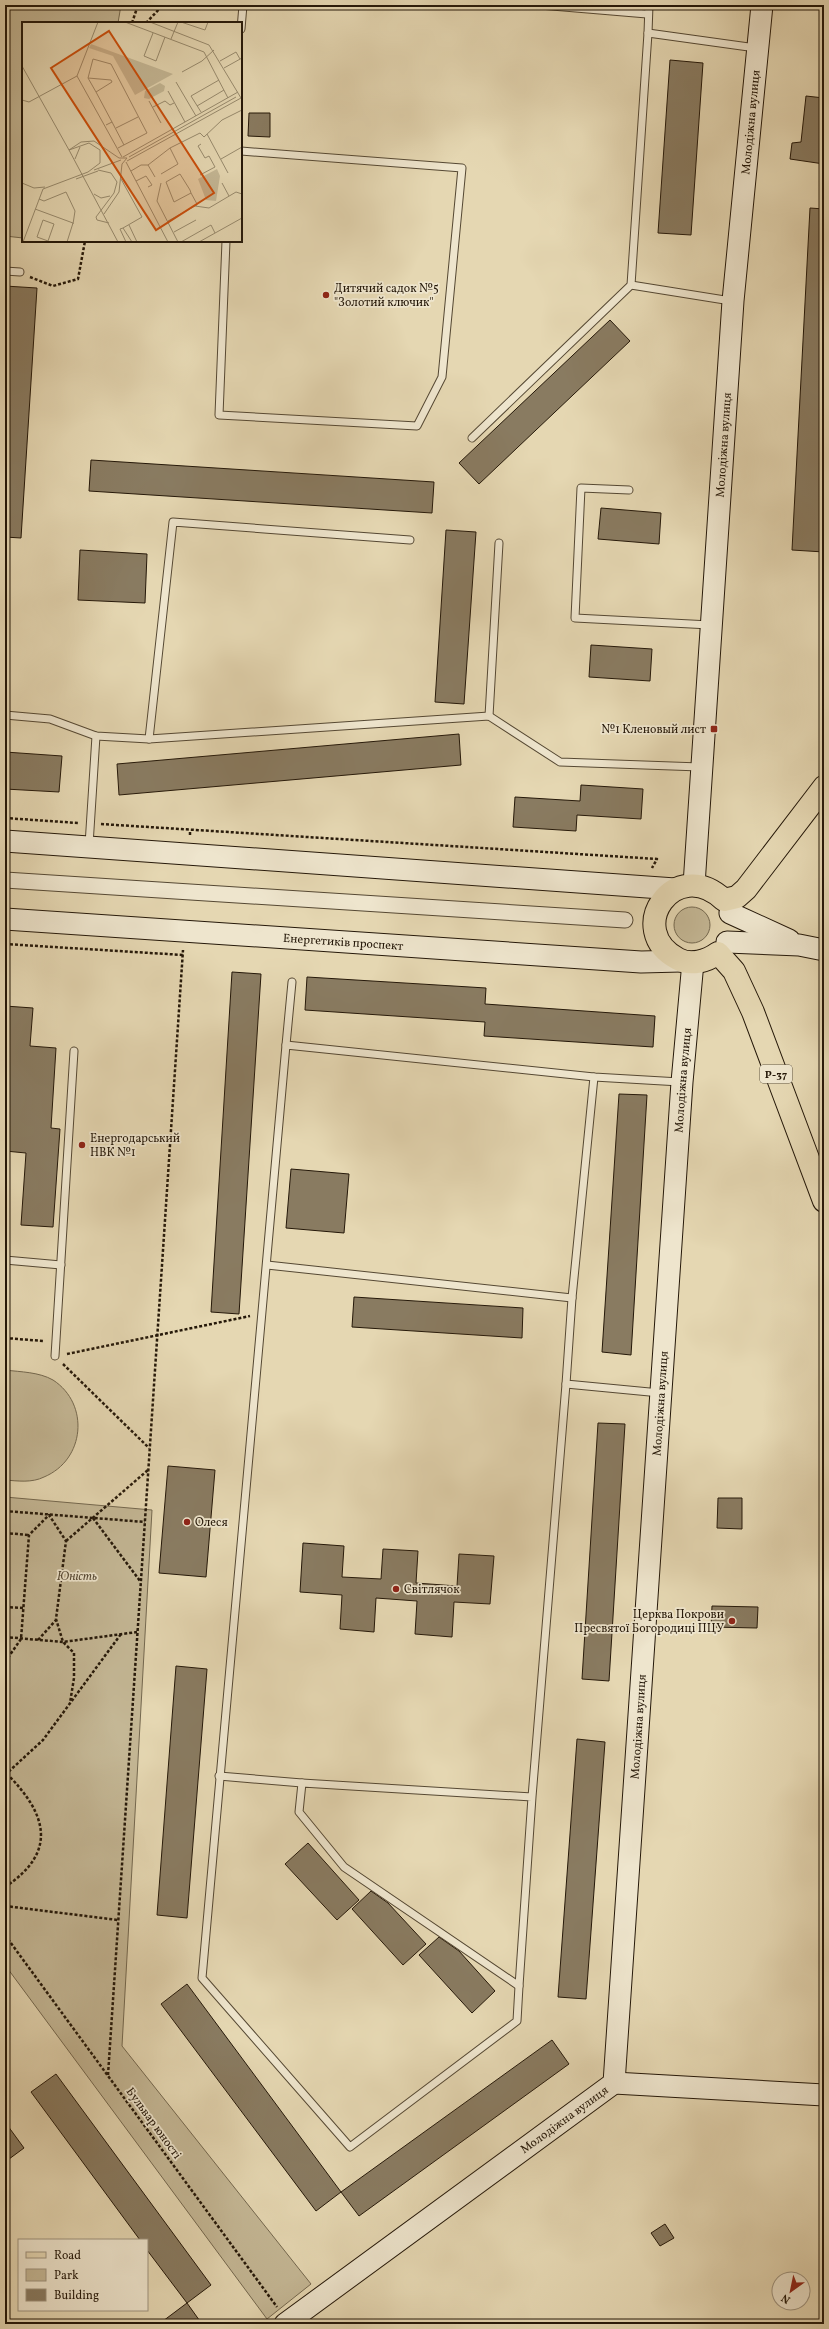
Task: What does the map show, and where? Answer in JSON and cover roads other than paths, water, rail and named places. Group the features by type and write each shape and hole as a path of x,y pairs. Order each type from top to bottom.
{"main road":[{"path":"723,947 702,962 687,962 669,955 660,945 655,933 654,920 658,908 665,897 684,887 715,892 727,906 746,890 824,787"},
{"name":"Р-37","path":"723,947 753,1012 824,1201"}],"street":[{"name":"Молодіжна вулиця","path":"684,887 700,767 733,301 756,48 762,5"},
{"path":"5,841 684,887"},
{"path":"5,880 625,920"},
{"path":"727,906 799,945"},
{"path":"727,906 732,927 723,947 799,945 824,950"},
{"name":"Енергетиків проспект","path":"5,919 641,962 687,962"},
{"name":"Молодіжна вулиця","path":"286,2323 614,2083 682,1082 687,962"},
{"path":"614,2083 824,2095"}],"lane":[{"path":"242,22 243,5"},
{"path":"540,5 647,14"},
{"path":"472,438 631,285 648,33 648,5"},
{"path":"648,33 756,48"},
{"path":"226,242 219,415 417,426 442,377 462,168 242,150"},
{"path":"5,271 20,272"},
{"path":"631,285 733,301"},
{"path":"629,490 581,488 574,618 710,625"},
{"path":"149,739 173,522 410,540"},
{"path":"489,716 499,543"},
{"path":"5,716 50,719 96,736 149,739 489,716 560,762 700,767"},
{"path":"89,847 96,736"},
{"path":"292,982 219,1776 202,1978 350,2148 517,2021 532,1797 572,1298 594,1077"},
{"path":"286,1045 594,1077 682,1082"},
{"path":"55,1356 74,1051"},
{"path":"5,1260 61,1266"},
{"path":"266,1265 572,1298"},
{"path":"566,1384 660,1393"},
{"path":"219,1776 302,1783 532,1797"},
{"path":"302,1783 299,1812 344,1866 519,1986"}],"place":[{"name":"Дитячий садок №5 \"Золотий ключик\"","path":"326,295"},
{"name":"№1 Кленовый лист","path":"714,729"},
{"name":"Енергодарський НВК №1","path":"82,1145"},
{"name":"Олеся","path":"187,1522"},
{"name":"Світлячок","path":"396,1589"},
{"name":"Церква Покрови Пресвятої Богородиці ПЦУ","path":"732,1621"}],"park label":[{"name":"Юність","path":"77,1576"}]}
